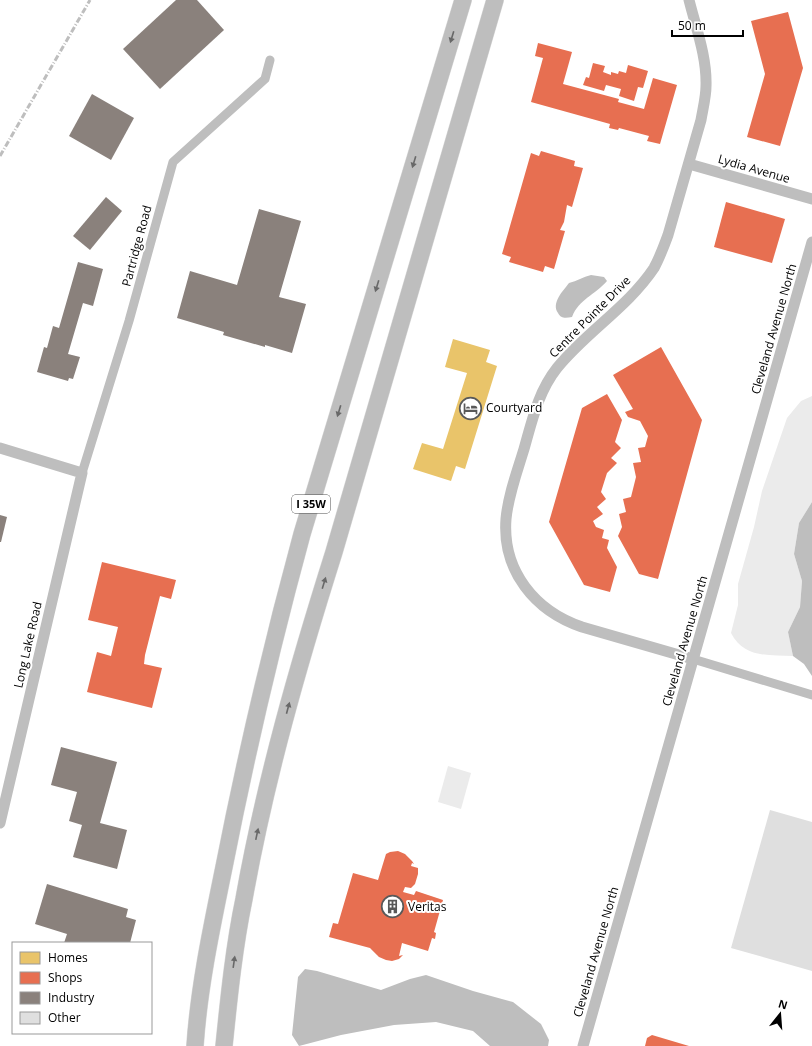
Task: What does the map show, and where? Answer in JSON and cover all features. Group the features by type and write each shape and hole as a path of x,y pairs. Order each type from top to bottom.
{"highway":[{"name":"I 35W","path":"195,1046 197,1018 218,896 234,816 283,606 302,534 463,0"},
{"name":"I 35W","path":"224,1046 244,899 283,726 496,0"},
{"path":"229,1001 229,1046"},
{"path":"189,1046 197,1018"}],"street":[{"name":"Centre Pointe Drive","path":"689,0 705,67 705,102 689,164 668,234 654,267 634,293 569,355 557,368 547,383 534,413 510,498 506,520 506,538 514,568 525,587 543,607 568,622 582,627 693,659"},
{"name":"Partridge Road","path":"82,473 129,321 173,162 265,78 270,60"},
{"name":"Lydia Avenue","path":"689,164 812,199"},
{"name":"Cleveland Avenue North","path":"583,1046 812,242"},
{"path":"0,448 82,473"},
{"name":"Long Lake Road","path":"0,823 82,473"},
{"path":"693,659 812,695"}],"shaded area":[{"path":"591,275 604,277 607,281 583,301 572,317 562,317 556,309 559,297 569,283"},
{"path":"812,396 812,502 799,523 794,554 802,581 800,607 788,632 793,656 758,654 743,647 736,641 731,633 738,605 738,584 754,527 762,491 787,418 801,401"},
{"path":"812,502 812,676 804,664 793,656 788,632 800,607 802,581 794,554 799,523"},
{"path":"448,766 471,773 461,809 438,802"},
{"path":"305,969 317,971 381,990 410,979 426,975 473,991 513,1002 541,1024 549,1040 548,1046 490,1046 473,1031 436,1022 394,1025 341,1035 299,1046 292,1035 298,977"}],"building: Homes":[{"name":"Courtyard","path":"453,339 490,350 486,362 497,366 465,469 456,466 451,481 413,469 422,443 443,449 467,373 445,367"}],"building: Shops":[{"path":"788,12 803,68 780,146 747,137 765,74 751,21"},
{"path":"538,43 572,52 563,84 619,99 618,102 644,109 653,78 677,85 660,144 647,141 649,136 619,128 618,130 609,128 610,124 531,102 543,58 535,56"},
{"path":"593,63 605,66 603,72 611,75 611,72 618,74 619,71 626,73 628,65 648,71 643,88 638,87 634,101 619,96 621,89 606,85 604,91 583,85 586,77 589,78"},
{"path":"541,151 575,161 574,166 583,168 572,207 567,205 564,222 560,230 565,231 554,269 545,266 543,272 509,262 511,257 502,254 531,153 539,156"},
{"path":"726,202 785,219 772,263 714,247"},
{"path":"661,347 702,420 658,579 639,574 618,536 622,527 619,514 626,512 623,499 631,497 636,477 633,463 641,462 638,448 645,447 648,436 640,421 628,417 625,412 633,409 613,375"},
{"path":"607,394 622,420 615,442 621,448 611,458 617,463 607,473 601,492 606,499 597,507 603,514 593,521 596,527 604,530 602,538 609,540 607,548 617,567 610,592 584,585 549,522 582,408"},
{"path":"102,562 176,580 171,599 160,596 145,655 144,664 162,668 152,708 87,692 97,652 111,656 118,627 88,620"},
{"name":"Veritas","path":"398,851 405,854 412,861 414,864 412,863 411,866 418,868 415,884 411,888 405,887 403,892 414,895 416,891 443,900 434,932 436,933 435,939 432,938 428,951 402,943 399,956 403,955 399,959 392,961 379,957 370,948 329,937 333,923 338,924 353,873 378,880 386,854"},
{"path":"652,1035 689,1046 645,1046 647,1038"}],"building: Industry":[{"path":"176,0 197,0 224,30 160,89 123,49"},
{"path":"92,94 134,118 111,160 69,136"},
{"path":"106,197 122,211 90,250 73,236"},
{"path":"259,209 301,221 279,297 306,304 292,353 223,335 224,332 177,318 190,271 237,285"},
{"path":"78,262 103,269 93,306 83,303 68,354 80,357 73,379 69,378 68,381 37,372 44,347 47,348 53,326 59,328"},
{"path":"0,515 7,517 1,542 0,542"},
{"path":"61,747 117,762 100,823 127,830 117,869 73,857 82,825 69,821 77,792 51,785"},
{"path":"47,884 128,909 126,917 136,920 130,942 64,942 67,934 35,924"}],"building: Other":[{"path":"770,810 812,822 812,971 731,948"}],"railway":[{"path":"0,156 90,0"}],"place":[{"name":"Courtyard","path":"470,408"},
{"name":"Veritas","path":"392,907"}]}
